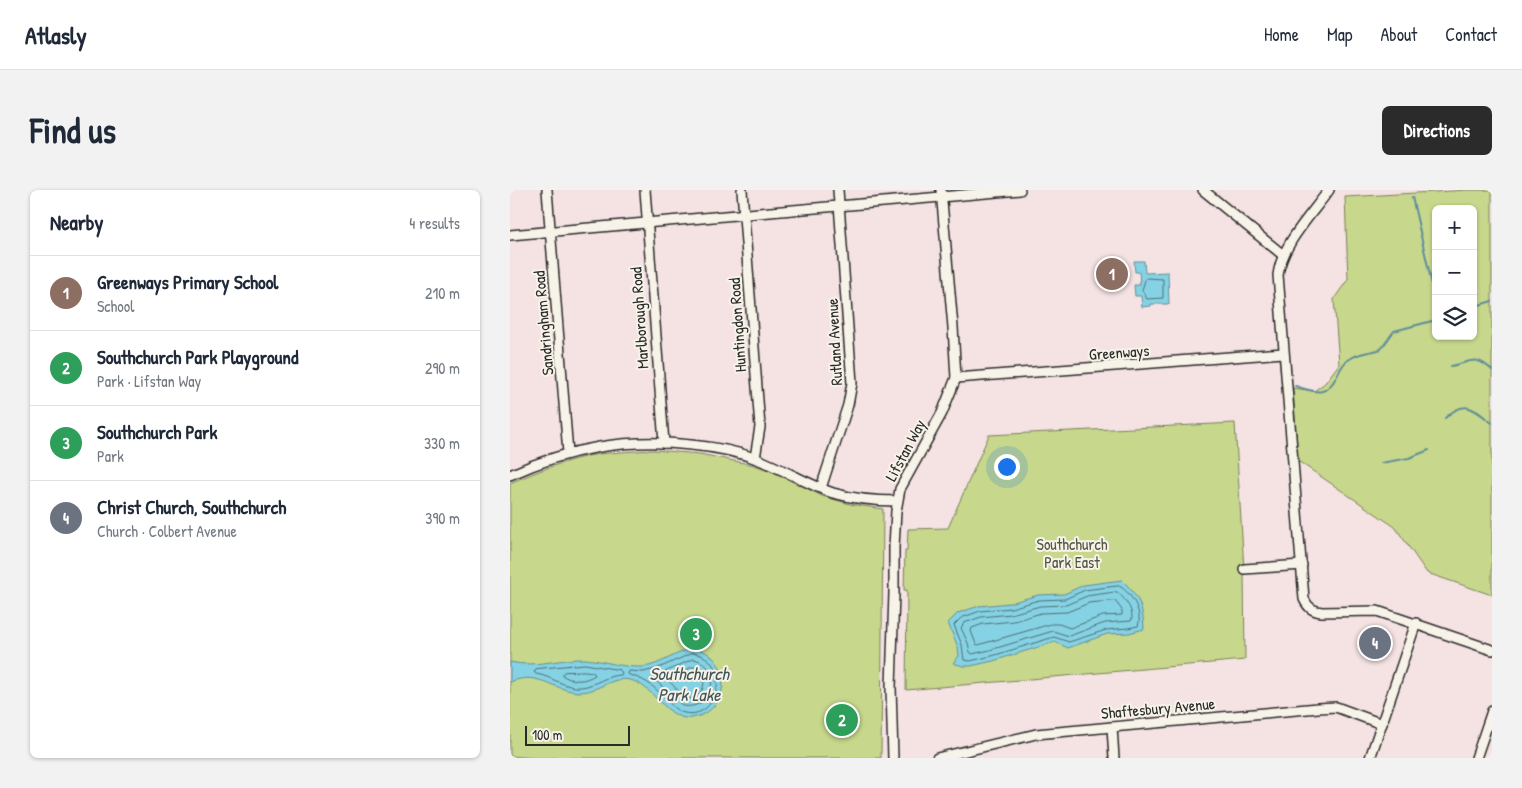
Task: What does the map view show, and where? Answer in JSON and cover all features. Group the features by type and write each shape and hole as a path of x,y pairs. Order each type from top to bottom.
{"street":[{"name":"Sandringham Road","path":"547,190 568,453"},
{"name":"Marlborough Road","path":"645,190 664,443"},
{"name":"Huntingdon Road","path":"742,190 760,427 755,458"},
{"name":"Rutland Avenue","path":"821,488 846,412 852,383 838,190"},
{"path":"510,235 840,207 941,194 1020,190"},
{"path":"1203,190 1283,256"},
{"path":"1329,190 1283,256 1278,275 1304,599 1309,607 1316,611 1377,611 1492,650"},
{"name":"Lifstan Way","path":"893,758 891,687 894,547 897,501 900,489 942,413 956,378 941,194"},
{"name":"Greenways","path":"956,378 1283,353"},
{"path":"510,475 568,453 587,448 613,444 664,443 723,450 755,458 821,488 858,498 897,501"},
{"path":"1244,569 1302,565"},
{"path":"1370,758 1416,623"},
{"name":"Shaftesbury Avenue","path":"937,758 1036,734 1331,707 1382,724"},
{"path":"1476,758 1492,712"},
{"path":"1112,727 1114,758"}],"green space":[{"path":"1492,190 1492,595 1427,573 1395,527 1298,461 1293,388 1314,391 1325,383 1339,364 1334,299 1348,279 1345,197"},
{"name":"Southchurch Park East","path":"1235,423 1244,569 1245,660 906,690 907,590 904,590 905,551 907,551 908,529 948,528 989,435"},
{"path":"654,450 700,454 754,465 774,472 822,496 850,504 883,509 881,758 534,758 510,756 510,483 553,466 587,456"}],"water":[{"path":"1134,261 1144,261 1145,273 1168,272 1169,304 1151,304 1151,306 1142,307 1141,296 1135,296 1134,285 1140,285 1139,272 1135,272"},
{"path":"1122,580 1139,602 1143,614 1144,629 1129,633 1107,634 1068,648 1055,642 971,666 953,663 959,656 958,647 948,623 958,613 979,606 1010,603 1038,595 1064,594 1084,585"},
{"name":"Southchurch Park Lake","path":"693,648 706,652 715,661 721,671 723,683 721,695 715,705 705,714 691,718 684,718 670,711 645,687 630,680 622,679 595,689 580,692 570,691 529,678 510,682 510,662 529,664 586,659 643,667 656,664"}],"waterway":[{"path":"1412,197 1435,295"},
{"path":"1477,306 1492,301"},
{"path":"1295,386 1319,392 1324,390 1333,383 1341,367 1352,357 1381,349 1394,331 1432,321"},
{"path":"1451,366 1473,360 1481,362 1492,370"},
{"path":"1445,418 1452,412 1464,407 1474,410 1492,423"},
{"path":"1381,463 1409,458 1429,450"}],"place":[{"name":"Greenways Primary School","path":"1112,274"},
{"name":"Southchurch Park","path":"696,634"},
{"name":"Christ Church, Southchurch","path":"1375,643"},
{"name":"Southchurch Park Playground","path":"842,720"}]}
